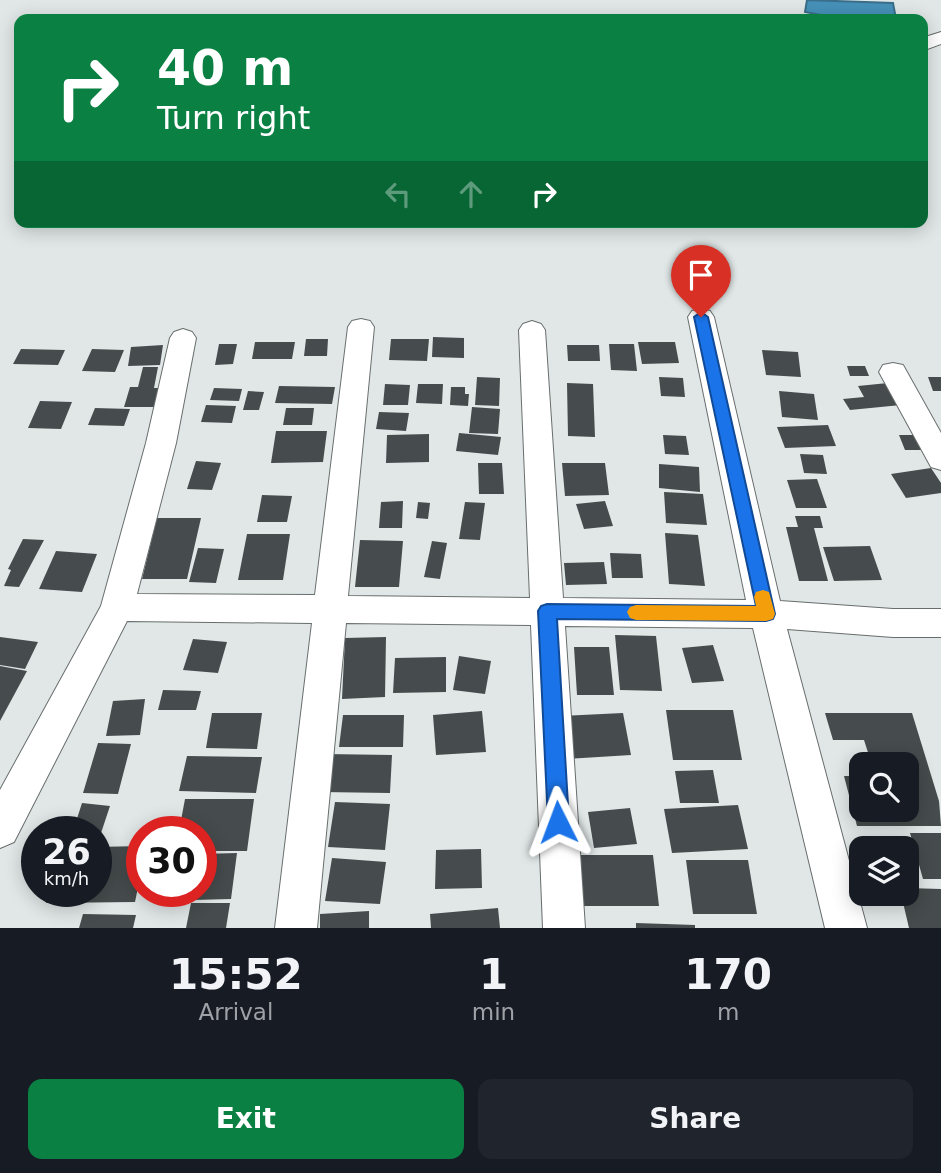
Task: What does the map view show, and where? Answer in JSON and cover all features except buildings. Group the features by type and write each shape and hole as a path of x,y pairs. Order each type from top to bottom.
{"street":[{"path":"701,317 766,614 846,928"},
{"path":"296,928 361,327"},
{"path":"532,331 564,928"},
{"path":"0,829 117,607 161,443 183,338"},
{"path":"893,372 941,459"},
{"path":"117,607 766,614 893,623 941,623"}],"water":[{"path":"807,0 893,3 895,14 816,14 805,12"}],"slow traffic":[{"path":"636,612 766,614 763,597"}],"route":[{"path":"558,822 547,611 766,614 701,317"}]}
